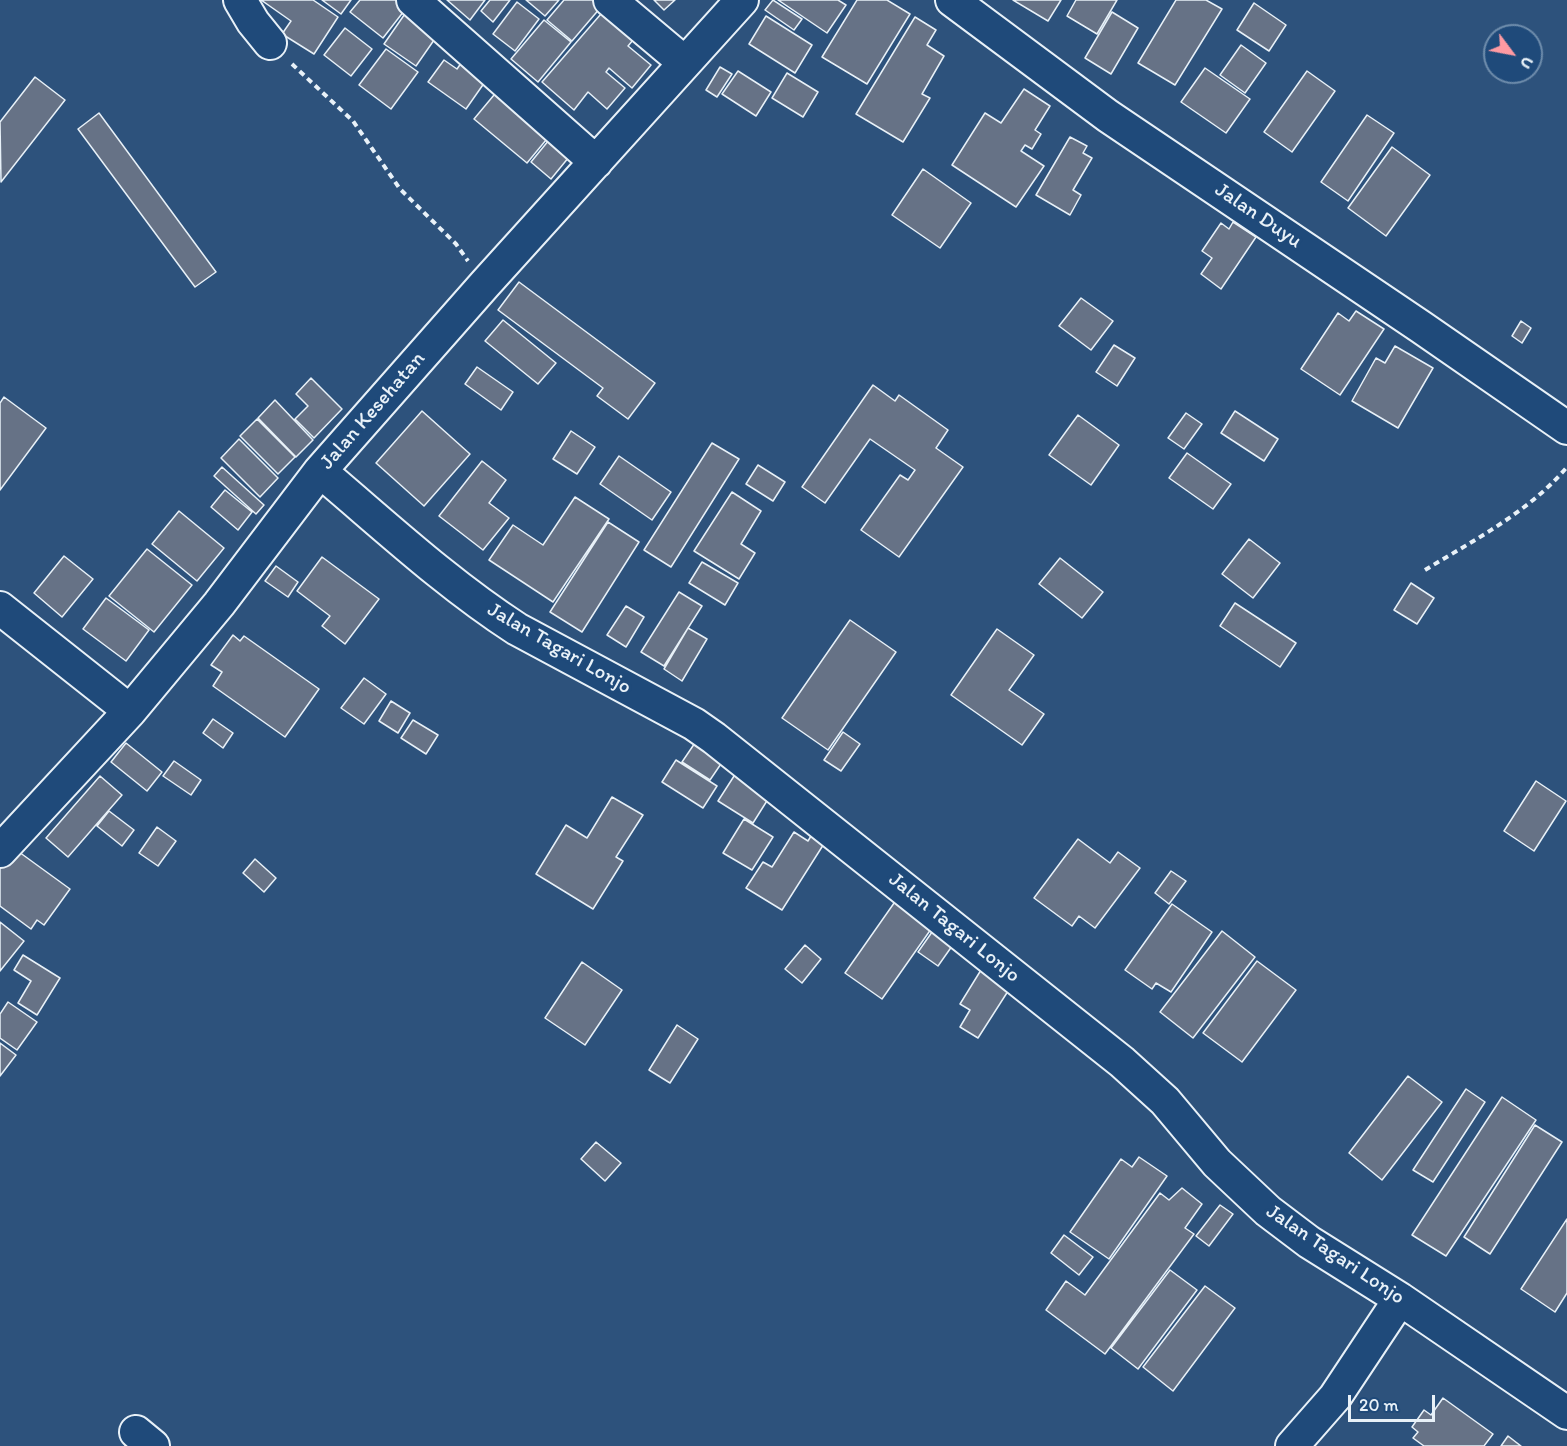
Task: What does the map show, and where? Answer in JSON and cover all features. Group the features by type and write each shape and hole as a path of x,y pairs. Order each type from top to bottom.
{"street":[{"path":"240,0 253,22 270,43"},
{"path":"412,0 596,162"},
{"path":"610,0 685,63"},
{"name":"Jalan Kesehatan","path":"0,851 130,711 219,604 320,471 485,284 742,0"},
{"name":"Jalan Duyu","path":"952,0 1108,116 1567,428"},
{"name":"Jalan Tagari Lonjo","path":"320,471 464,593 491,612 517,629 694,723 714,738 1122,1062 1165,1101 1217,1163 1268,1211 1309,1242 1400,1299 1567,1413"},
{"path":"0,608 130,711"},
{"path":"1292,1446 1335,1397 1400,1299"}],"path":[{"path":"270,43 353,121 400,189 456,244 485,284"},
{"path":"1425,570 1498,526 1554,483 1567,467"}],"building":[{"path":"261,0 313,0 338,17 314,54 282,34 291,21"},
{"path":"322,0 351,0 341,14"},
{"path":"360,0 408,0 411,2 383,38 350,12"},
{"path":"447,0 485,0 470,20"},
{"path":"490,0 510,0 493,22 481,11"},
{"path":"526,0 559,0 545,16"},
{"path":"564,0 593,0 601,7 572,41 547,20"},
{"path":"654,0 675,0 664,10"},
{"path":"773,0 802,19 794,30 765,10"},
{"path":"778,0 838,0 846,5 827,33"},
{"path":"857,0 887,0 910,14 867,84 822,57"},
{"path":"1013,0 1061,0 1048,21"},
{"path":"1076,0 1117,0 1097,34 1067,16"},
{"path":"1176,0 1206,0 1222,9 1175,85 1138,63"},
{"path":"517,2 539,19 515,51 493,34"},
{"path":"1254,3 1286,25 1269,51 1237,30"},
{"path":"607,7 638,34 628,46 651,65 632,88 609,68 606,72 625,88 607,109 588,92 574,110 542,82"},
{"path":"409,8 441,30 416,66 384,44"},
{"path":"1112,12 1138,28 1111,74 1085,58"},
{"path":"766,16 812,45 795,73 749,44"},
{"path":"915,17 936,30 927,45 944,56 922,94 930,98 903,142 856,114"},
{"path":"544,20 571,42 538,82 511,59"},
{"path":"345,28 372,49 351,76 324,55"},
{"path":"1241,45 1266,63 1245,93 1220,75"},
{"path":"386,49 418,72 391,109 359,85"},
{"path":"466,56 487,79 466,109 428,82 444,60 457,69"},
{"path":"720,67 732,74 717,97 706,90"},
{"path":"1205,68 1250,99 1226,133 1181,102"},
{"path":"738,71 771,92 756,116 722,94"},
{"path":"1307,71 1335,91 1292,152 1264,132"},
{"path":"787,73 818,92 803,117 772,98"},
{"path":"35,77 65,100 1,182 0,122"},
{"path":"499,89 551,134 527,163 474,119"},
{"path":"1024,89 1050,106 1035,130 1041,134 1032,149 1025,145 1021,151 1044,166 1016,207 952,165 985,113 1001,123"},
{"path":"99,113 216,272 195,287 78,129"},
{"path":"1367,115 1394,133 1348,201 1321,182"},
{"path":"1070,137 1087,146 1083,153 1092,158 1073,190 1081,195 1070,215 1036,195"},
{"path":"549,140 569,157 551,179 531,162"},
{"path":"1392,147 1430,175 1386,236 1348,208"},
{"path":"923,169 971,203 940,248 892,215"},
{"path":"1233,222 1256,237 1221,289 1201,274 1212,258 1202,251 1221,223 1229,229"},
{"path":"519,282 655,383 628,419 597,396 603,388 498,310"},
{"path":"1081,298 1113,321 1091,350 1059,326"},
{"path":"1356,311 1384,329 1340,395 1301,369 1338,313 1349,321"},
{"path":"503,320 556,363 538,384 485,341"},
{"path":"1521,321 1531,328 1522,343 1512,336"},
{"path":"1114,345 1135,358 1117,386 1096,372"},
{"path":"1395,346 1433,368 1398,428 1352,401 1376,358 1385,363"},
{"path":"477,367 513,392 501,410 465,384"},
{"path":"311,378 342,409 314,438 295,419 308,406 296,394"},
{"path":"873,385 895,401 899,395 948,430 936,448 963,467 899,557 861,530 900,475 908,480 915,470 870,439 825,503 802,487"},
{"path":"4,397 46,428 0,490 0,403"},
{"path":"275,400 313,440 296,457 258,418"},
{"path":"422,411 470,454 424,506 376,463"},
{"path":"1235,411 1278,439 1264,461 1221,433"},
{"path":"1186,413 1202,424 1184,449 1168,438"},
{"path":"1078,415 1119,445 1091,485 1049,455"},
{"path":"257,419 295,457 278,474 240,436"},
{"path":"571,431 595,447 577,474 553,459"},
{"path":"239,439 278,478 260,497 221,458"},
{"path":"712,443 739,459 671,567 644,550"},
{"path":"1187,453 1231,484 1213,509 1169,478"},
{"path":"619,456 671,492 652,520 600,484"},
{"path":"482,461 506,480 489,503 509,518 483,550 439,516"},
{"path":"758,465 785,482 773,501 746,484"},
{"path":"222,467 264,505 256,514 214,476"},
{"path":"225,490 252,512 238,530 211,507"},
{"path":"732,492 761,511 741,544 755,553 739,579 694,551"},
{"path":"575,497 609,519 553,602 489,560 513,525 543,545"},
{"path":"179,511 224,548 197,581 152,544"},
{"path":"608,522 639,542 582,632 550,612"},
{"path":"1249,539 1280,563 1253,598 1222,574"},
{"path":"147,549 192,585 154,632 109,596"},
{"path":"64,556 93,579 62,617 34,593"},
{"path":"322,557 379,599 345,644 322,626 330,616 297,591"},
{"path":"1060,558 1103,592 1082,618 1039,584"},
{"path":"702,562 738,583 725,605 689,583"},
{"path":"276,566 298,582 288,597 265,581"},
{"path":"1411,583 1434,598 1417,624 1394,610"},
{"path":"679,592 702,606 664,666 641,652"},
{"path":"106,598 149,630 126,661 83,629"},
{"path":"1235,603 1296,643 1280,667 1220,626"},
{"path":"626,606 644,617 626,647 607,635"},
{"path":"850,620 896,652 828,750 782,718"},
{"path":"688,628 707,639 682,681 664,669"},
{"path":"997,629 1034,655 1009,690 1044,714 1022,745 951,695"},
{"path":"233,635 240,641 244,636 319,689 285,737 213,686 222,672 211,665"},
{"path":"364,678 386,694 364,724 341,708"},
{"path":"391,701 410,713 398,733 379,721"},
{"path":"213,719 233,733 223,748 203,733"},
{"path":"413,720 438,735 426,754 401,738"},
{"path":"843,732 860,744 841,771 824,760"},
{"path":"699,737 727,755 710,780 682,762"},
{"path":"126,743 162,772 147,791 111,762"},
{"path":"676,760 717,786 703,808 662,782"},
{"path":"174,761 201,780 191,795 163,776"},
{"path":"736,773 770,796 753,823 718,801"},
{"path":"100,776 122,795 68,857 46,838"},
{"path":"1536,781 1566,801 1534,851 1504,831"},
{"path":"612,797 643,815 616,857 623,861 593,909 536,874 566,825 587,838"},
{"path":"109,811 134,830 122,846 97,826"},
{"path":"744,819 773,837 752,870 723,853"},
{"path":"157,827 176,841 158,866 139,853"},
{"path":"814,831 827,839 782,910 746,888 763,862 772,867 794,832 808,841"},
{"path":"1078,839 1110,863 1118,852 1140,868 1095,928 1079,916 1072,926 1034,898"},
{"path":"8,844 70,889 44,925 37,920 31,929 0,906 0,854"},
{"path":"255,859 276,878 264,892 243,873"},
{"path":"1171,871 1186,881 1169,904 1155,893"},
{"path":"899,896 936,922 882,999 845,973"},
{"path":"1172,904 1212,932 1171,992 1156,983 1152,989 1125,970"},
{"path":"0,922 24,941 0,971"},
{"path":"937,925 957,939 938,966 918,952"},
{"path":"1222,931 1255,957 1193,1038 1160,1012"},
{"path":"805,945 821,959 802,983 785,969"},
{"path":"23,955 60,978 37,1015 18,1003 31,981 14,970"},
{"path":"1257,961 1296,990 1242,1062 1203,1033"},
{"path":"582,962 622,990 585,1045 545,1018"},
{"path":"981,970 1010,988 978,1038 960,1027 970,1010 960,1004"},
{"path":"8,1002 37,1022 17,1050 0,1038 0,1014"},
{"path":"677,1025 698,1039 670,1083 649,1070"},
{"path":"0,1043 16,1055 0,1076"},
{"path":"1408,1076 1442,1102 1382,1180 1349,1153"},
{"path":"1466,1089 1485,1102 1433,1182 1413,1170"},
{"path":"1502,1097 1536,1120 1446,1256 1412,1235"},
{"path":"1535,1125 1562,1142 1490,1254 1464,1237"},
{"path":"596,1142 621,1163 605,1181 581,1159"},
{"path":"1139,1157 1167,1176 1109,1259 1070,1232 1121,1159 1132,1167"},
{"path":"1182,1188 1202,1204 1185,1228 1194,1234 1105,1354 1046,1310 1066,1281 1085,1295 1160,1193 1169,1200"},
{"path":"1220,1205 1233,1214 1209,1246 1196,1236"},
{"path":"1567,1219 1567,1293 1555,1312 1521,1289"},
{"path":"1064,1235 1093,1257 1079,1275 1051,1253"},
{"path":"1170,1270 1197,1290 1138,1369 1111,1348"},
{"path":"1205,1286 1235,1308 1173,1391 1143,1367"},
{"path":"1443,1398 1493,1434 1484,1446 1424,1446 1413,1438 1418,1432 1412,1427 1424,1410 1431,1415"},
{"path":"1508,1436 1521,1446 1501,1446"}]}
